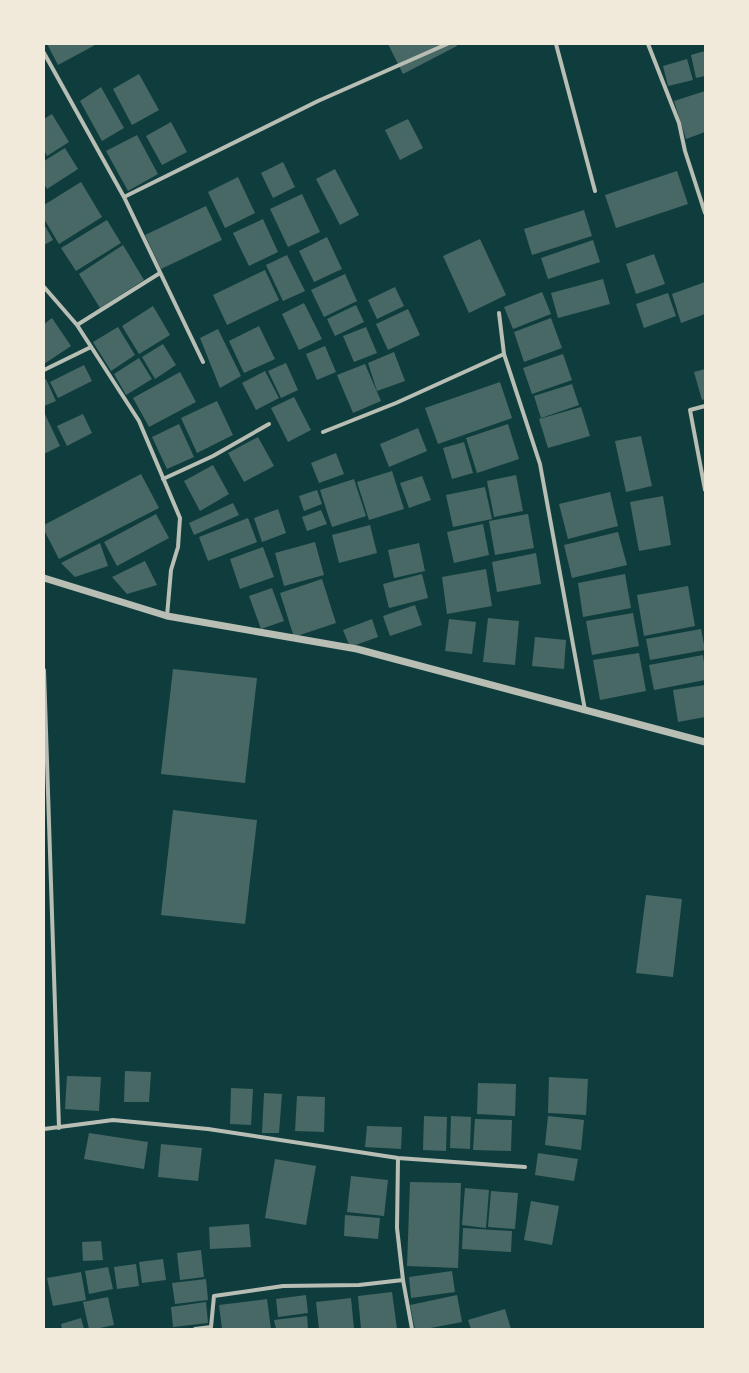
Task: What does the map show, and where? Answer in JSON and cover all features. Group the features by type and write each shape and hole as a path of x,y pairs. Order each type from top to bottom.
{"street":[{"path":"124,197 318,101 447,44"},
{"path":"556,44 596,191"},
{"path":"648,44 679,123 685,151 705,213"},
{"path":"44,53 124,197 203,362"},
{"path":"77,325 160,273"},
{"path":"44,287 77,325 139,421 180,518 178,547 172,570 167,616"},
{"path":"499,313 504,354 540,464 586,711"},
{"path":"44,370 91,347"},
{"path":"323,432 396,403 504,354"},
{"path":"705,406 690,410 705,490"},
{"path":"163,479 213,456 269,424"},
{"path":"44,578 167,616 357,649 705,742"},
{"path":"44,670 59,1128"},
{"path":"44,1129 113,1120 208,1129 398,1158 524,1167"},
{"path":"398,1158 397,1228 403,1280 412,1329"},
{"path":"195,1329 211,1328 214,1296 283,1286 359,1285 403,1280"}],"building":[{"path":"47,44 97,44 58,65"},
{"path":"388,44 456,44 457,46 403,74"},
{"path":"705,51 705,76 696,78 691,55"},
{"path":"687,59 693,80 668,86 663,66"},
{"path":"139,74 159,110 132,125 113,89"},
{"path":"101,87 124,128 102,141 80,101"},
{"path":"705,91 705,132 686,139 674,101"},
{"path":"52,114 69,142 47,156 44,150 44,119"},
{"path":"408,119 423,148 400,160 385,130"},
{"path":"171,122 187,152 162,165 146,136"},
{"path":"137,135 158,174 128,191 106,151"},
{"path":"65,148 78,169 47,189 44,184 44,161"},
{"path":"283,162 295,187 273,198 261,173"},
{"path":"335,169 359,215 340,225 316,179"},
{"path":"677,171 688,204 616,228 605,195"},
{"path":"238,177 255,213 225,228 208,192"},
{"path":"81,182 102,217 59,244 44,219 44,205"},
{"path":"302,194 320,232 288,247 270,209"},
{"path":"206,206 222,240 161,269 145,235"},
{"path":"584,210 592,236 532,255 524,229"},
{"path":"263,219 278,252 249,266 233,233"},
{"path":"107,220 121,243 76,271 61,248"},
{"path":"44,224 53,240 44,245"},
{"path":"327,237 342,269 314,282 299,251"},
{"path":"480,239 506,295 469,313 443,256"},
{"path":"593,240 600,262 548,279 541,258"},
{"path":"123,245 144,280 100,308 79,274"},
{"path":"654,254 665,284 636,294 626,264"},
{"path":"287,255 305,291 283,301 266,265"},
{"path":"265,270 279,300 227,325 213,295"},
{"path":"345,274 357,301 324,317 311,290"},
{"path":"603,279 610,304 558,318 551,293"},
{"path":"705,282 705,314 681,323 672,294"},
{"path":"395,287 404,306 377,319 368,300"},
{"path":"542,292 551,314 513,329 504,307"},
{"path":"668,293 676,316 644,328 636,304"},
{"path":"304,303 322,339 299,350 282,314"},
{"path":"356,305 364,322 335,336 327,319"},
{"path":"153,306 170,335 139,354 122,326"},
{"path":"408,309 420,335 388,350 376,324"},
{"path":"52,318 71,346 44,364 44,324"},
{"path":"551,318 562,348 524,362 514,332"},
{"path":"259,326 275,359 244,373 229,341"},
{"path":"118,327 135,355 111,371 93,342"},
{"path":"366,327 377,353 354,362 343,336"},
{"path":"218,329 241,376 220,388 200,338"},
{"path":"163,344 176,365 155,379 142,357"},
{"path":"325,346 336,372 317,380 306,354"},
{"path":"394,352 405,381 377,391 368,363"},
{"path":"563,354 572,380 532,394 523,368"},
{"path":"139,358 152,379 126,395 114,374"},
{"path":"286,363 298,390 281,398 268,371"},
{"path":"365,364 381,401 353,413 337,375"},
{"path":"84,365 92,381 58,398 50,382"},
{"path":"705,369 705,399 702,400 694,372"},
{"path":"265,371 279,398 256,410 242,383"},
{"path":"180,372 196,402 149,427 133,398"},
{"path":"46,379 56,401 44,406 44,380"},
{"path":"500,382 512,418 438,444 425,408"},
{"path":"572,384 579,405 541,418 534,396"},
{"path":"294,397 311,430 288,442 271,408"},
{"path":"217,401 233,435 197,453 181,418"},
{"path":"581,407 590,436 548,448 539,419"},
{"path":"44,412 60,446 44,454"},
{"path":"83,414 92,433 67,446 57,426"},
{"path":"179,424 194,457 167,469 152,437"},
{"path":"508,424 519,459 477,473 466,438"},
{"path":"418,428 427,451 389,467 380,444"},
{"path":"641,436 652,486 626,492 615,441"},
{"path":"258,437 274,466 244,482 228,453"},
{"path":"464,442 473,473 452,479 443,448"},
{"path":"336,453 344,474 319,483 311,463"},
{"path":"213,465 229,494 200,511 184,481"},
{"path":"392,471 404,509 369,520 357,482"},
{"path":"141,474 159,508 59,559 44,530 44,525"},
{"path":"516,475 523,511 494,517 487,481"},
{"path":"422,476 431,500 409,508 400,483"},
{"path":"354,479 366,516 332,527 320,490"},
{"path":"485,487 492,519 453,527 446,495"},
{"path":"317,490 322,504 304,511 299,496"},
{"path":"610,492 618,526 568,539 559,504"},
{"path":"663,496 671,545 639,551 630,502"},
{"path":"233,503 239,515 194,535 189,523"},
{"path":"278,509 286,533 262,542 254,518"},
{"path":"321,510 327,524 307,531 302,517"},
{"path":"156,514 169,538 117,566 104,542"},
{"path":"528,514 534,548 495,555 489,521"},
{"path":"248,518 257,542 208,561 199,537"},
{"path":"483,524 489,555 454,563 447,532"},
{"path":"370,525 377,553 339,563 332,535"},
{"path":"618,532 627,565 572,578 564,545"},
{"path":"315,542 324,575 284,586 275,553"},
{"path":"100,543 108,566 75,577 61,563"},
{"path":"419,543 425,571 394,578 388,550"},
{"path":"263,547 274,577 240,589 230,559"},
{"path":"536,553 541,584 497,592 492,562"},
{"path":"145,561 157,585 127,594 112,577"},
{"path":"486,569 492,606 447,614 442,577"},
{"path":"422,574 428,598 389,608 383,584"},
{"path":"625,574 631,608 583,617 578,583"},
{"path":"322,579 336,623 294,637 280,593"},
{"path":"688,586 695,626 644,636 637,595"},
{"path":"272,588 284,621 261,629 249,596"},
{"path":"415,605 422,625 390,636 383,616"},
{"path":"633,613 639,646 592,655 586,621"},
{"path":"488,618 519,621 515,665 483,662"},
{"path":"372,619 378,637 350,647 343,630"},
{"path":"449,619 476,622 472,654 445,651"},
{"path":"701,629 705,650 650,660 646,639"},
{"path":"535,637 566,640 564,669 532,666"},
{"path":"639,653 646,691 600,700 593,660"},
{"path":"703,655 705,680 654,690 649,665"},
{"path":"173,669 257,678 245,783 161,774"},
{"path":"705,685 705,717 678,722 673,690"},
{"path":"173,810 257,820 245,924 161,915"},
{"path":"646,895 682,899 673,977 636,973"},
{"path":"125,1071 151,1072 149,1102 124,1102"},
{"path":"67,1076 101,1077 99,1111 65,1109"},
{"path":"549,1077 588,1079 586,1115 548,1113"},
{"path":"478,1083 516,1084 515,1116 477,1114"},
{"path":"231,1088 253,1089 251,1125 230,1124"},
{"path":"264,1093 282,1094 279,1133 262,1133"},
{"path":"297,1096 325,1097 324,1132 295,1131"},
{"path":"424,1116 447,1117 446,1151 423,1150"},
{"path":"451,1116 471,1117 470,1149 450,1148"},
{"path":"548,1116 584,1120 581,1150 545,1145"},
{"path":"475,1119 512,1120 511,1151 473,1150"},
{"path":"367,1126 402,1127 401,1149 365,1147"},
{"path":"89,1133 148,1142 144,1169 84,1159"},
{"path":"161,1144 202,1148 198,1181 158,1177"},
{"path":"538,1153 578,1159 574,1181 535,1175"},
{"path":"275,1159 316,1166 306,1225 265,1218"},
{"path":"351,1176 388,1180 384,1216 347,1212"},
{"path":"410,1182 461,1183 458,1268 407,1266"},
{"path":"465,1188 489,1190 486,1228 462,1225"},
{"path":"491,1191 518,1193 515,1229 488,1227"},
{"path":"531,1201 559,1206 552,1245 524,1240"},
{"path":"345,1215 380,1218 378,1239 344,1236"},
{"path":"249,1224 251,1247 210,1249 209,1227"},
{"path":"463,1228 512,1231 511,1252 462,1249"},
{"path":"101,1241 103,1260 83,1261 82,1242"},
{"path":"201,1250 204,1277 180,1280 177,1253"},
{"path":"163,1259 166,1280 142,1283 139,1262"},
{"path":"136,1264 139,1286 117,1289 114,1267"},
{"path":"108,1267 113,1289 89,1294 85,1271"},
{"path":"452,1271 455,1292 411,1298 409,1277"},
{"path":"81,1272 86,1300 53,1306 47,1278"},
{"path":"206,1279 208,1300 175,1304 172,1283"},
{"path":"392,1292 397,1329 361,1329 358,1296"},
{"path":"306,1295 308,1313 278,1317 276,1299"},
{"path":"457,1295 462,1322 425,1329 415,1329 410,1305"},
{"path":"108,1297 114,1325 89,1329 83,1302"},
{"path":"351,1298 354,1329 319,1329 316,1302"},
{"path":"267,1299 271,1329 222,1329 219,1305"},
{"path":"206,1302 208,1323 173,1327 171,1307"},
{"path":"505,1309 511,1329 471,1329 468,1320"},
{"path":"307,1316 308,1329 276,1329 274,1320"},
{"path":"81,1318 84,1329 62,1329 61,1324"}]}
